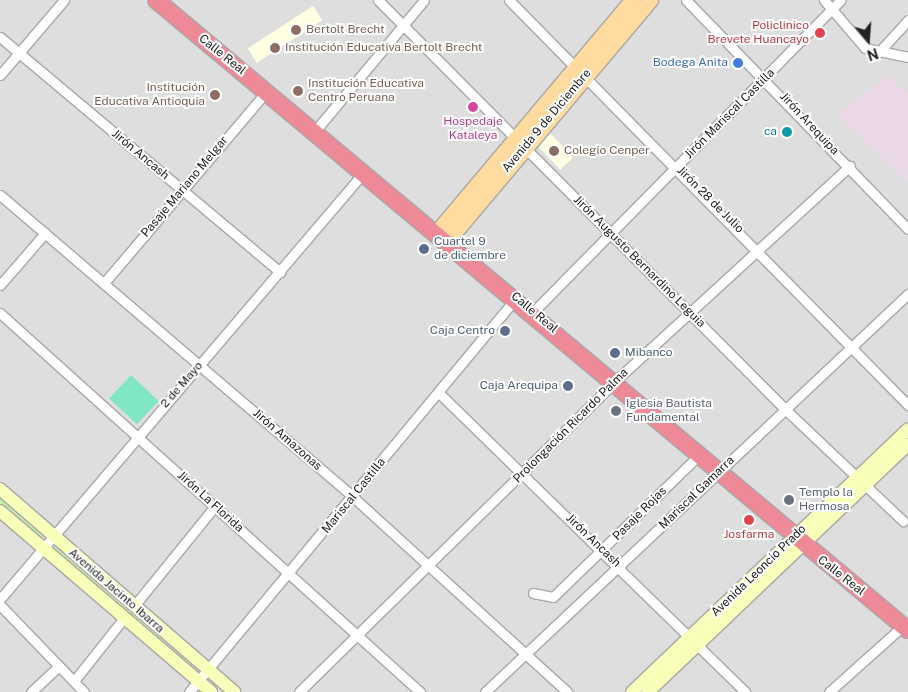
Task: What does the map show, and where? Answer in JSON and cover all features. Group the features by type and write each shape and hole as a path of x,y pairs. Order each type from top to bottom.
{"highway":[{"name":"Calle Real","path":"156,0 441,238 533,312 717,474 798,541 906,625"}],"main road":[{"name":"Avenida 9 de Diciembre","path":"441,238 579,73 632,0"},
{"name":"Avenida 9 de Diciembre","path":"579,73 650,0"}],"street":[{"path":"0,74 64,0"},
{"name":"Jirón Augusto Bernardino Leguia","path":"378,0 784,409 903,521"},
{"path":"315,131 424,0"},
{"name":"Jirón 28 de Julio","path":"509,0 579,73 760,250 908,405"},
{"name":"Jirón Arequipa","path":"686,0 766,78 908,229"},
{"path":"824,0 854,37 878,54 908,57"},
{"name":"Jirón Mariscal Castilla","path":"533,312 841,0"},
{"path":"878,54 908,20"},
{"name":"Jirón Ancash","path":"0,37 280,272"},
{"name":"Pasaje Mariano Melgar","path":"104,284 181,189 267,91"},
{"name":"Prolongación Ricardo Palma","path":"299,692 523,474 614,382 691,315 850,166"},
{"name":"2 de Mayo","path":"0,599 364,172"},
{"name":"Jirón Amazonas","path":"0,195 353,496 567,692"},
{"path":"0,285 45,233"},
{"name":"Mariscal Gamarra","path":"485,692 908,294"},
{"name":"Mariscal Castilla","path":"189,692 290,574 516,298"},
{"name":"Jirón La Florida","path":"0,313 420,692"},
{"name":"Jirón Ancash","path":"439,393 695,639 745,692"},
{"name":"Avenida Leoncio Prado","path":"632,692 695,639 861,481 908,429"},
{"name":"Avenida Leoncio Prado","path":"861,481 908,444"},
{"name":"Pasaje Rojas","path":"533,593 553,597 604,551 697,456"},
{"name":"Avenida Jacinto Ibarra","path":"1,493 234,692"},
{"path":"134,606 214,506"},
{"name":"Avenida Jacinto Ibarra","path":"0,510 211,692"},
{"path":"0,605 84,692"},
{"path":"74,681 124,618"},
{"path":"829,692 906,625"},
{"name":"Avenida Leoncio Prado","path":"648,692 695,639"},
{"path":"32,692 59,666"}],"shaded area":[{"path":"0,0 908,0 908,692 0,692"},
{"name":"Bertolt Brecht","path":"313,6 322,20 257,63 248,48"},
{"path":"887,76 908,94 908,182 837,115"},
{"name":"Colegio Cenper","path":"549,132 573,157 560,170 536,145"}],"green space":[{"path":"131,375 159,401 137,424 109,398"},
{"path":"0,495 46,535 40,540 0,505"},
{"path":"57,546 199,665 196,672 51,548"}],"place":[{"name":"Bertolt Brecht","path":"296,30"},
{"name":"Policlinico Brevete Huancayo","path":"820,33"},
{"name":"Institución Educativa Bertolt Brecht","path":"275,48"},
{"name":"Bodega Anita","path":"738,63"},
{"name":"Institución Educativa Centro Peruana","path":"298,91"},
{"name":"Institución Educativa Antioquia","path":"215,95"},
{"name":"Hospedaje Kataleya","path":"473,107"},
{"name":"ca","path":"787,132"},
{"name":"Colegio Cenper","path":"554,151"},
{"name":"Cuartel 9 de diciembre","path":"424,249"},
{"name":"Caja Centro","path":"505,331"},
{"name":"Mibanco","path":"615,353"},
{"name":"Caja Arequipa","path":"568,386"},
{"name":"Iglesia Bautista Fundamental","path":"616,411"},
{"name":"Templo la Hermosa","path":"789,500"},
{"name":"Josfarma","path":"749,520"}]}
